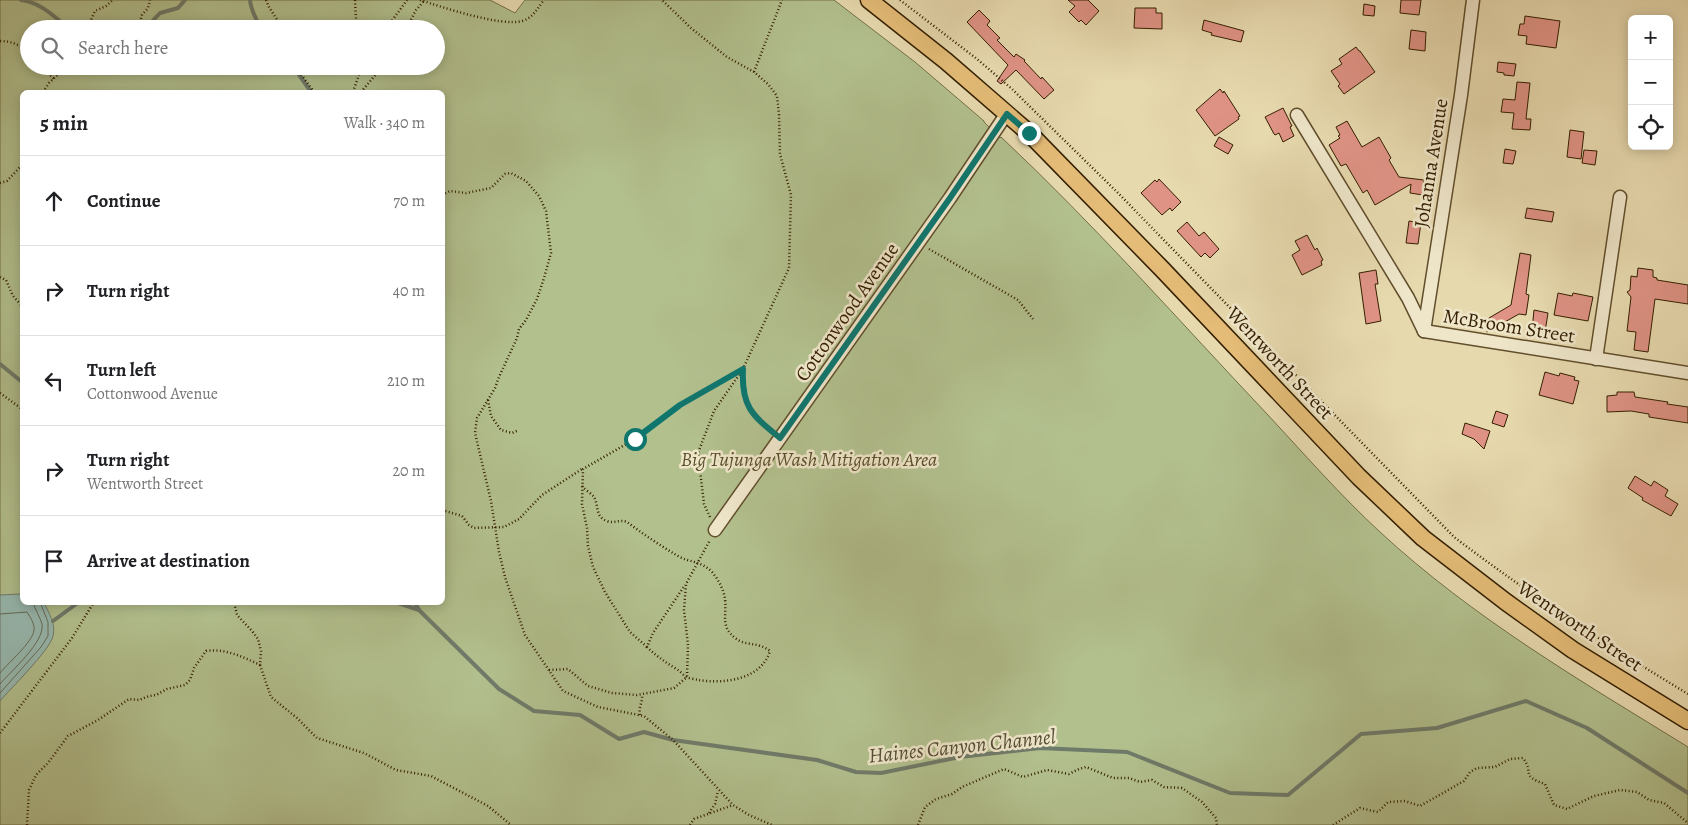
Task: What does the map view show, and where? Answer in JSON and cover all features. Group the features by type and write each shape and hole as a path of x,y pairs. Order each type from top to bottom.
{"main road":[{"name":"Wentworth Street","path":"869,0 946,60 1029,133 1162,268 1359,477 1424,538 1506,602 1573,650 1688,721"}],"street":[{"name":"Johanna Avenue","path":"1424,331 1461,95 1473,0"},
{"name":"Cottonwood Avenue","path":"715,530 919,243 1007,114"},
{"name":"McBroom Street","path":"1297,116 1408,298 1424,331 1688,373"},
{"path":"1596,359 1620,197"}],"path":[{"path":"91,20 95,11 114,0"},
{"path":"141,20 148,8 150,0"},
{"path":"266,0 277,20"},
{"path":"355,0 356,20"},
{"path":"393,20 407,0"},
{"path":"420,0 475,16 507,22 521,21 532,16 544,0"},
{"path":"647,647 653,633 686,584 715,530 704,504 698,453 714,411 743,369 789,268 791,195 780,154 777,96 768,84 754,72 727,57 691,28 662,0"},
{"path":"754,72 782,0"},
{"path":"900,0 1005,83 1089,164 1454,537 1548,606 1688,694"},
{"path":"411,20 424,1"},
{"path":"0,41 10,41 20,46"},
{"path":"50,75 54,79"},
{"path":"45,90 58,75"},
{"path":"302,75 313,90"},
{"path":"354,90 359,75"},
{"path":"363,90 375,75"},
{"path":"0,184 7,181 20,167"},
{"path":"445,194 450,191 466,193 491,188 505,174 511,173 526,181 539,196 546,212 551,253 544,278 537,299 519,329 517,338 495,388 477,418 475,433 505,577 524,635 564,691 598,706 644,716 673,740 733,804 772,825"},
{"path":"919,243 1018,300 1033,320"},
{"path":"0,277 6,280 13,296 20,304"},
{"path":"743,369 742,386 746,402 754,416 780,438"},
{"path":"445,511 462,516 474,528 504,527 519,519 542,495 635,439 680,405 743,369"},
{"path":"0,393 20,408"},
{"path":"488,398 492,416 501,430 512,433 519,430"},
{"path":"582,486 593,495 600,516 607,521 615,522 621,520 628,522 680,558 698,562 711,572 720,584 725,600 724,616 727,629 736,638 748,644 762,645 770,651 767,660 756,670 730,681 707,681 686,677 658,658 630,632 605,592 593,567 582,504 582,486 583,469"},
{"path":"549,670 568,669 588,686 612,693 637,696 674,688 686,677 688,645 684,610 686,584"},
{"path":"0,733 72,638 92,605"},
{"path":"235,605 238,614 258,640 261,651 260,665 270,697 297,718 317,738 364,754 396,770 431,776 488,806 511,825"},
{"path":"27,825 29,790 32,783 36,775 48,763 68,736 98,720 129,699 139,700 156,695 167,689 185,685 190,680 194,668 206,651 215,649 235,654 260,665"},
{"path":"640,715 642,694"},
{"path":"1333,825 1360,808 1378,812 1388,802 1406,801 1420,806 1464,781 1470,772 1477,768 1495,767 1510,759 1523,758 1527,764 1528,774 1532,779 1545,784 1554,805 1567,809 1594,796 1620,790 1637,792 1649,800 1664,803 1688,823"},
{"path":"918,825 925,807 936,799 952,794 962,787 1004,769 1024,777 1047,770 1069,774 1086,767 1113,778 1129,778 1140,782 1152,780 1164,787 1182,788 1202,802 1216,818 1217,825"},
{"path":"709,814 716,804 718,789"},
{"path":"690,825 694,819 733,804"}],"green space":[{"name":"Big Tujunga Wash Mitigation Area","path":"0,0 490,0 515,13 525,0 834,0 915,62 984,121 1036,170 1137,274 1337,490 1380,532 1452,593 1490,620 1568,673 1688,747 1688,825 0,825"}],"water":[{"path":"20,594 20,605 45,605 53,623 54,632 50,642 38,659 0,701 0,595"}],"building":[{"path":"1068,0 1088,0 1099,11 1086,25 1081,20 1079,22 1069,12 1075,6"},
{"path":"1401,0 1421,0 1419,15 1400,13"},
{"path":"1364,4 1375,6 1374,16 1363,15"},
{"path":"1135,8 1156,8 1156,13 1162,13 1162,29 1134,28"},
{"path":"979,10 990,21 987,25 1000,38 997,40 1014,57 1016,54 1025,60 1041,79 1042,77 1054,90 1044,99 1016,70 1001,84 997,81 1008,65 967,22"},
{"path":"1525,16 1560,21 1556,48 1526,44 1527,36 1518,35 1520,24 1524,24"},
{"path":"1204,20 1244,31 1241,42 1211,35 1212,33 1202,30"},
{"path":"1411,30 1426,32 1425,51 1409,49"},
{"path":"1356,47 1375,72 1344,94 1331,71 1342,64 1339,59"},
{"path":"1498,62 1516,64 1514,76 1497,72"},
{"path":"1517,82 1530,83 1526,119 1531,119 1530,130 1512,129 1514,113 1501,112 1503,99 1515,100"},
{"path":"1220,89 1223,93 1224,91 1240,116 1238,117 1239,119 1215,136 1196,110"},
{"path":"1283,108 1292,126 1290,127 1294,136 1283,142 1279,133 1274,134 1265,117"},
{"path":"1347,121 1362,147 1379,137 1399,177 1424,180 1423,195 1410,193 1411,184 1375,205 1367,190 1363,193 1346,164 1341,166 1329,145 1340,138 1336,127"},
{"path":"1570,130 1584,132 1581,159 1567,157"},
{"path":"1219,137 1233,145 1228,154 1214,146"},
{"path":"1505,149 1516,151 1513,164 1503,163"},
{"path":"1584,150 1597,151 1595,165 1582,163"},
{"path":"1159,179 1181,202 1172,211 1170,208 1162,215 1141,193 1155,180 1157,182"},
{"path":"1527,208 1554,212 1552,222 1525,218"},
{"path":"1409,221 1421,223 1418,244 1406,243"},
{"path":"1187,222 1199,236 1204,232 1219,249 1210,258 1205,253 1201,257 1177,231"},
{"path":"1307,235 1323,260 1321,261 1322,265 1302,275 1292,255 1300,250 1295,241"},
{"path":"1520,253 1531,255 1526,294 1529,295 1526,315 1519,314 1487,332 1489,318 1511,305"},
{"path":"1638,268 1653,270 1653,277 1657,278 1657,280 1688,285 1688,304 1655,299 1648,352 1634,350 1636,332 1627,331 1631,297 1627,292 1630,290 1631,276 1637,277"},
{"path":"1376,270 1378,284 1375,284 1381,321 1366,324 1359,273"},
{"path":"1558,293 1572,296 1573,293 1593,297 1588,321 1554,315"},
{"path":"1534,310 1548,313 1545,332 1532,330"},
{"path":"1545,372 1559,376 1560,373 1575,377 1574,380 1579,381 1573,404 1539,395"},
{"path":"1617,392 1634,392 1635,397 1688,407 1688,423 1649,417 1649,414 1631,411 1607,412 1607,396 1617,395"},
{"path":"1496,411 1508,415 1504,427 1492,423"},
{"path":"1465,423 1490,431 1484,449 1474,439 1462,434"},
{"path":"1635,476 1651,486 1654,481 1668,490 1665,496 1678,504 1671,516 1642,500 1643,498 1628,488"}],"waterway":[{"path":"21,0 41,7 59,20"},
{"path":"153,20 160,13 178,8 185,0"},
{"path":"250,0 257,20"},
{"path":"299,75 310,90"},
{"name":"Haines Canyon Channel","path":"0,364 20,380"},
{"path":"53,621 75,605"},
{"path":"404,605 419,610"},
{"name":"Haines Canyon Channel","path":"416,605 499,689 534,711 580,715 619,739 644,732 673,740 817,760 856,772 881,773 960,757 1040,748 1127,752 1230,793 1288,795 1361,734 1437,728 1526,701 1587,728 1688,793"}],"route":[{"path":"635,439 680,405 743,369 742,386 746,402 754,416 780,438 950,198 1007,114 1029,133"}]}
